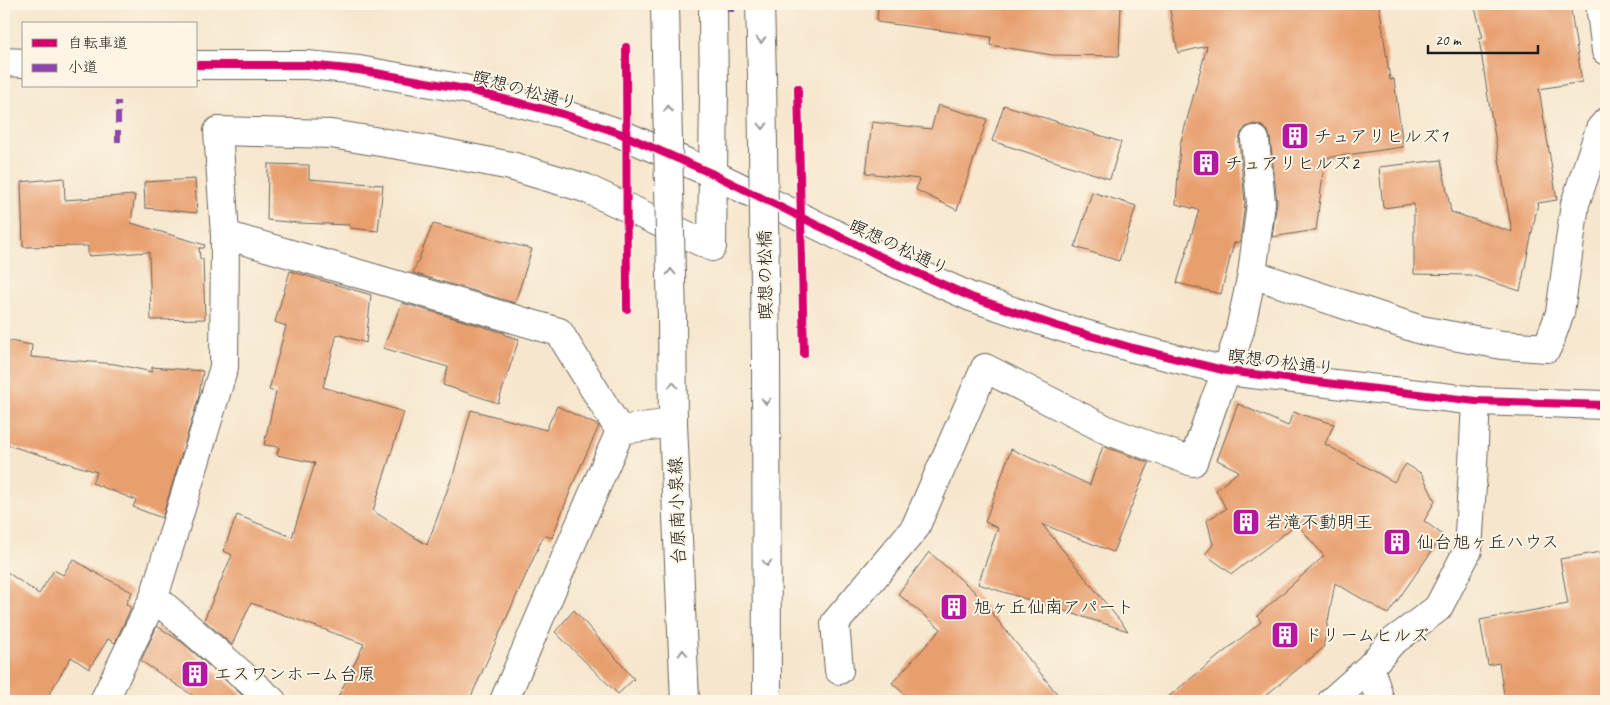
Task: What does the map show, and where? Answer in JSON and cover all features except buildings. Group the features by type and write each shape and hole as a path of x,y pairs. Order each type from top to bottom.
{"street":[{"name":"台原南小泉線","path":"665,4 674,423 685,701"},
{"name":"瞑想の松橋","path":"760,4 766,352 767,701"},
{"path":"1600,4 1606,50"},
{"path":"104,701 154,597 224,367 225,235 218,131 331,134 511,166 585,188 712,247 713,12"},
{"path":"4,62 22,63"},
{"name":"瞑想の松通り","path":"198,65 308,65 359,70 465,89 563,114 618,133 713,174 888,260 971,296 1057,326 1227,371 1476,400 1606,405"},
{"path":"1252,274 1421,330 1502,345 1547,348 1560,313 1575,204 1600,129 1606,122"},
{"path":"839,670 835,623 915,528 985,368 1109,431 1193,462 1227,371 1240,330 1252,274 1261,203 1255,140"},
{"path":"225,235 559,332 620,431"},
{"path":"1332,701 1370,667 1391,643 1438,608 1468,550 1476,400"},
{"path":"504,701 620,431 627,428 674,423"},
{"path":"154,597 272,701"},
{"path":"1370,667 1380,701"}],"marked path":[{"path":"731,4 731,12"},
{"path":"118,101 118,142"}],"cycle path":[{"path":"626,47 627,309"},
{"path":"198,65 307,65 359,70 465,89 563,114 619,133 713,174 888,260 971,297 1057,326 1133,348 1227,371 1476,401 1606,405"},
{"path":"798,88 804,354"}],"place":[{"name":"チュアリヒルズ1","path":"1295,136"},
{"name":"チュアリヒルズ2","path":"1206,163"},
{"name":"岩滝不動明王","path":"1246,522"},
{"name":"仙台旭ヶ丘ハウス","path":"1397,542"},
{"name":"旭ヶ丘仙南アパート","path":"954,607"},
{"name":"ドリームヒルズ","path":"1285,635"},
{"name":"エスワンホーム台原","path":"195,674"}]}
